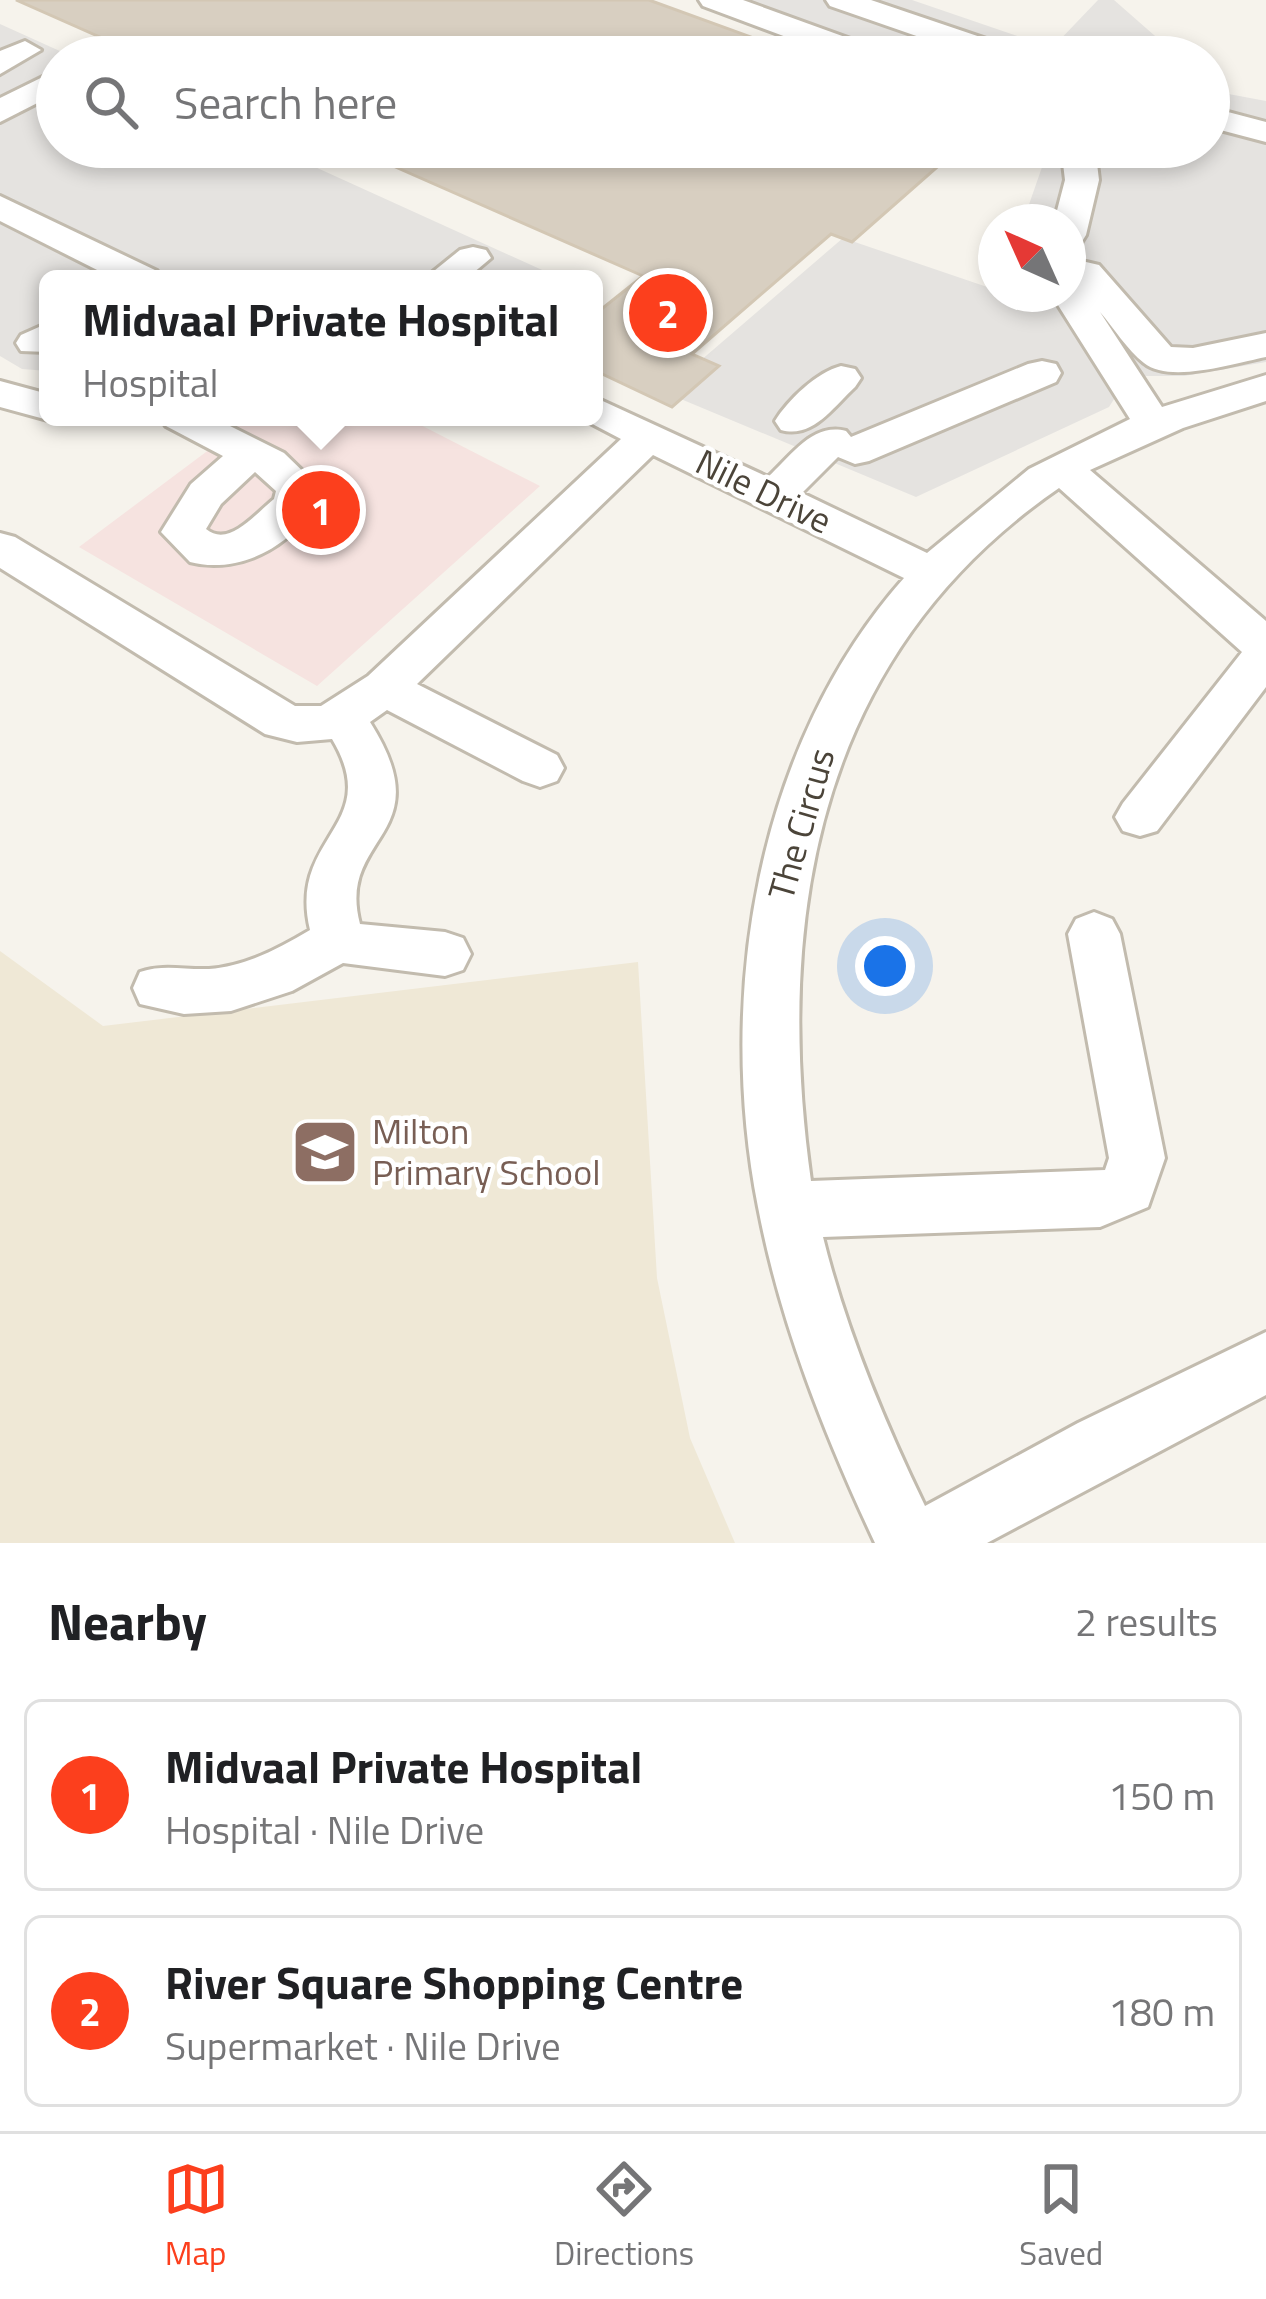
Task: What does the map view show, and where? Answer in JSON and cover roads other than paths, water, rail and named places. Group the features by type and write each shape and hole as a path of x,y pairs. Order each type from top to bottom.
{"street":[{"path":"714,0 813,36"},
{"path":"841,0 946,36"},
{"path":"0,112 36,92"},
{"path":"1230,123 1266,132"},
{"path":"1077,204 1084,168"},
{"path":"0,207 124,270"},
{"path":"1086,291 1160,358 1193,360 1266,345"},
{"path":"1086,299 1156,427"},
{"path":"827,438 1042,373"},
{"path":"774,496 827,438 841,378"},
{"name":"The Circus","path":"909,1543 844,1399 787,1211 771,1048 778,887 806,782 854,680 933,574 1020,495 1156,427 1266,388"},
{"path":"0,394 39,405"},
{"name":"Nile Drive","path":"603,414 933,574"},
{"path":"197,426 250,454"},
{"path":"0,548 282,721 314,728 343,717 384,688 650,435"},
{"path":"1064,469 1266,650 1140,817"},
{"path":"384,688 540,768"},
{"path":"338,940 326,907 327,881 368,813 374,784 368,761 343,717"},
{"path":"787,1211 1100,1200 1128,1188 1137,1158 1094,934"},
{"path":"159,988 196,995 278,976 338,940 370,948 445,954"},
{"path":"922,1543 1100,1445 1266,1363"}],"place":[{"name":"River Square Shopping Centre","path":"668,313"},
{"name":"Midvaal Private Hospital","path":"321,510"},
{"name":"Milton Primary School","path":"325,1152"}]}
